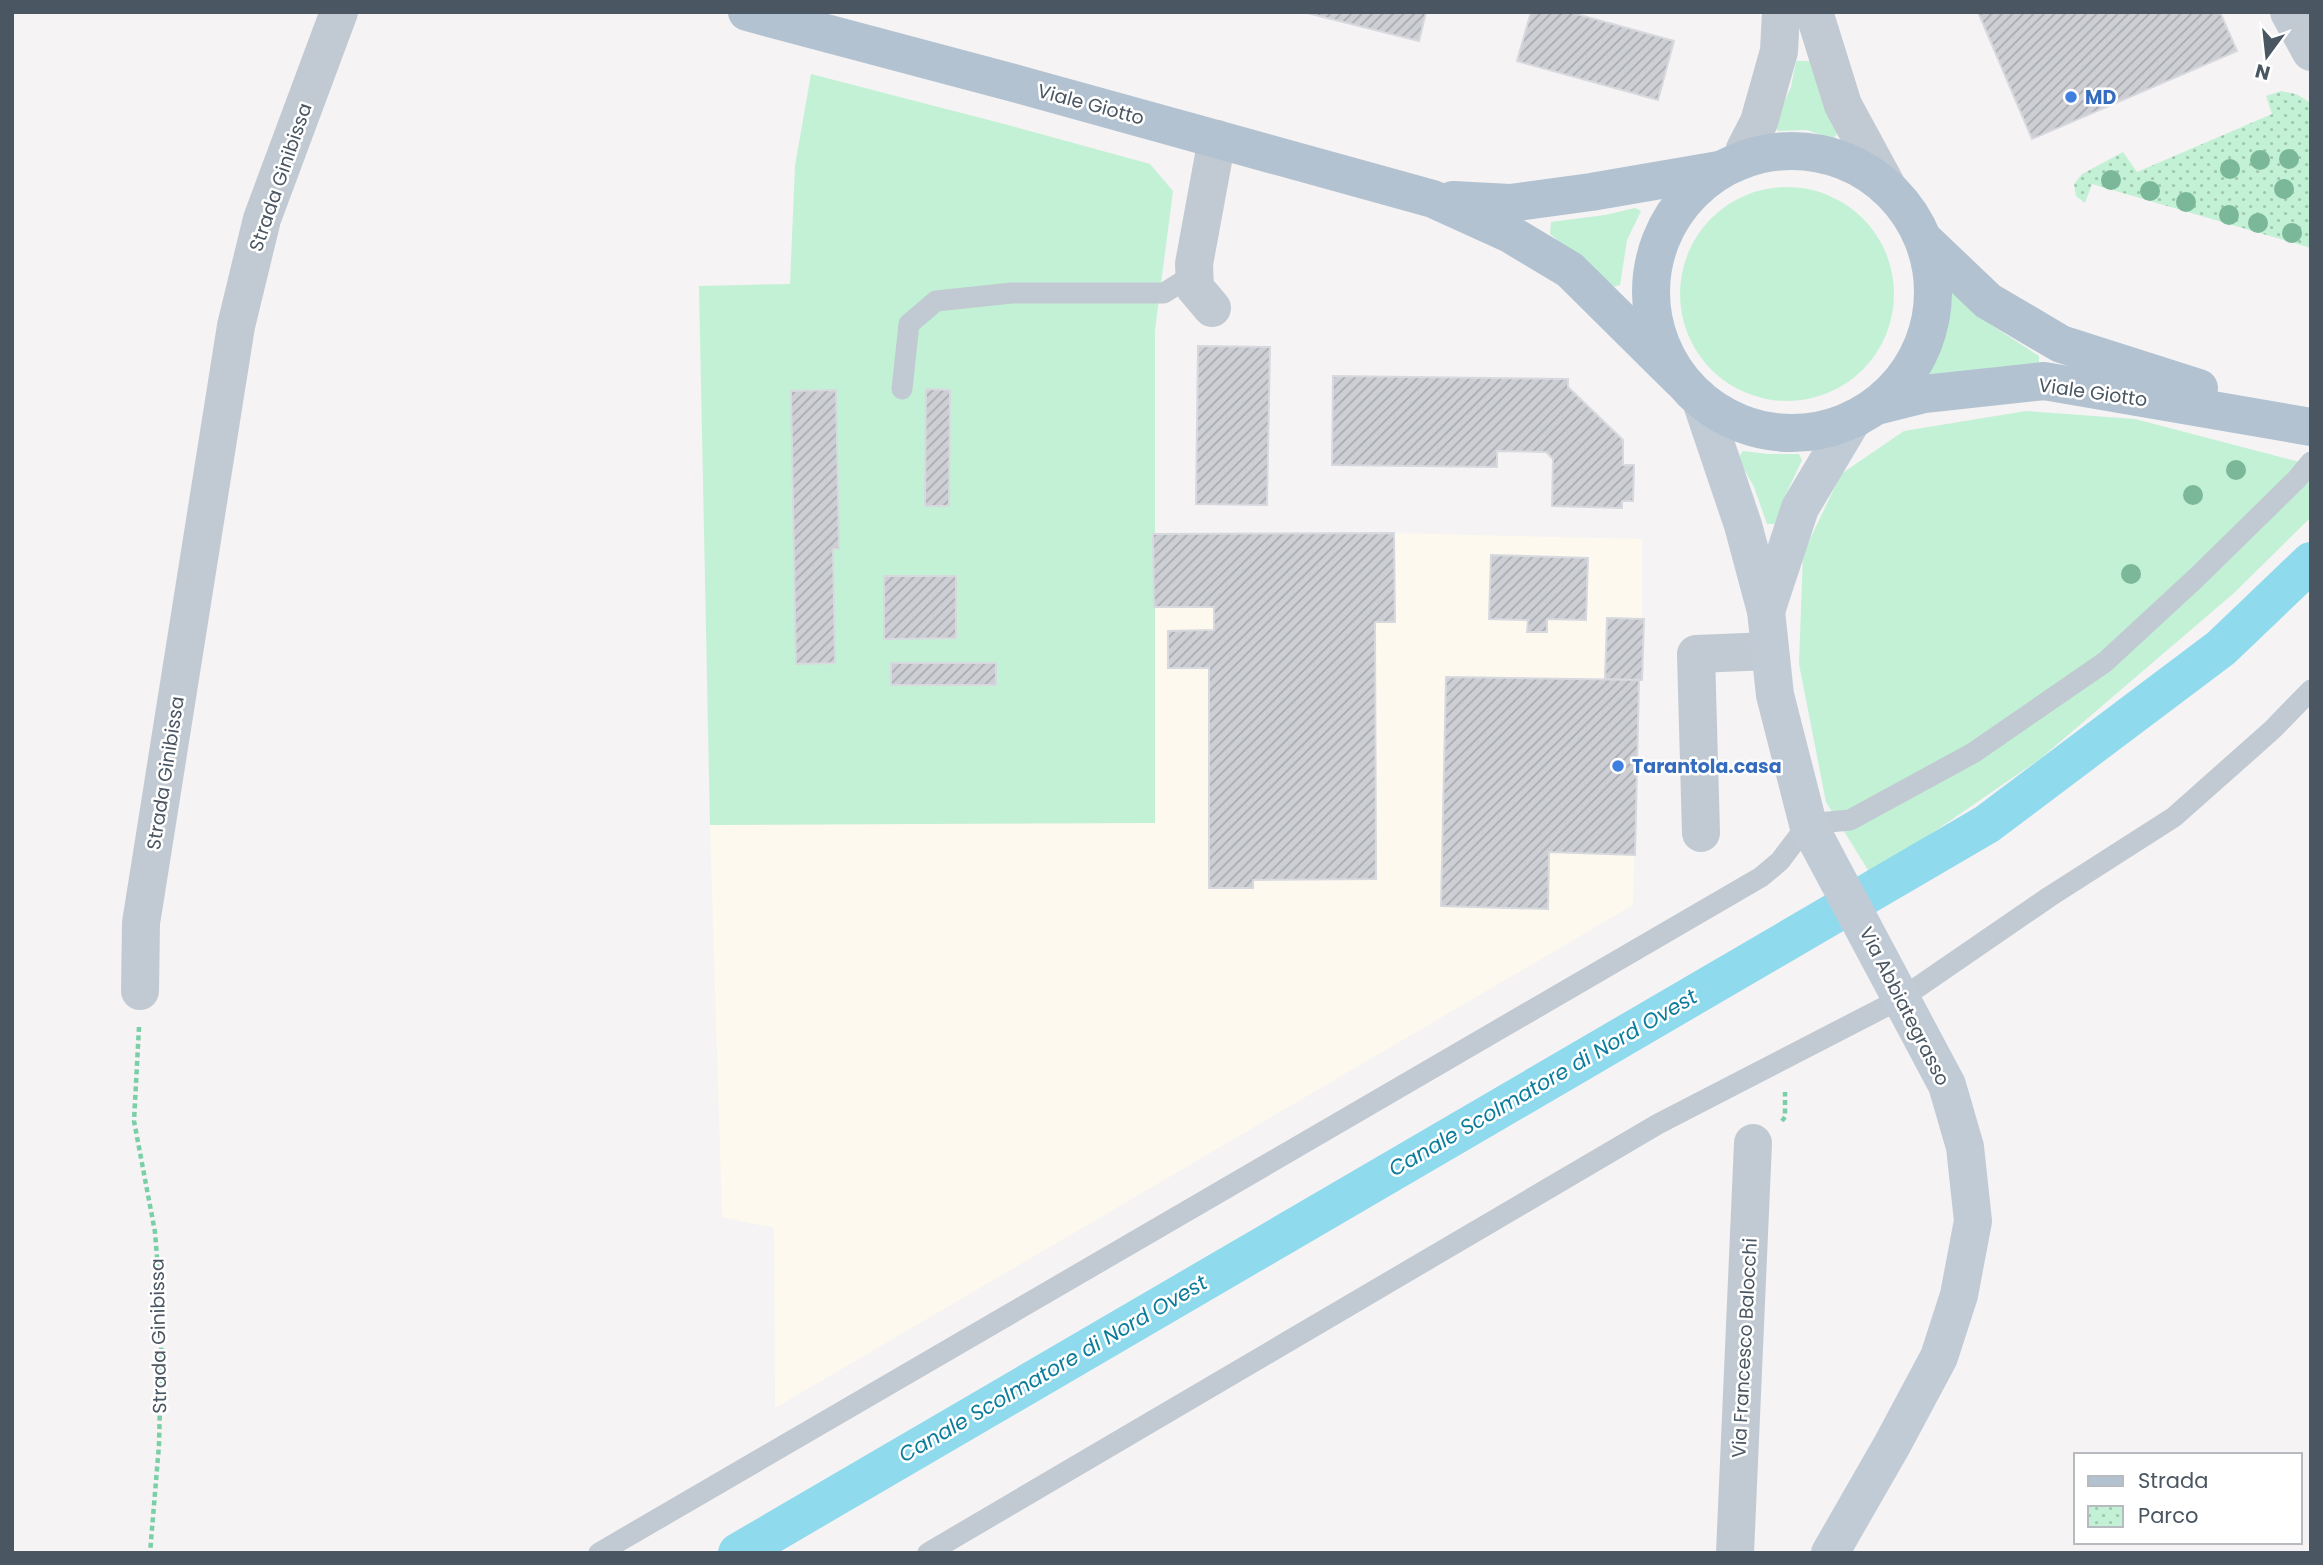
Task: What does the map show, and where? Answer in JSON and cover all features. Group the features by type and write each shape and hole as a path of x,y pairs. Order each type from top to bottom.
{"main road":[{"name":"Viale Giotto","path":"747,12 1433,199 1510,234 1570,270 1692,390 1730,419 1768,431 1793,433 1818,430 1924,394 2043,381 2311,426"},
{"name":"Viale Giotto","path":"1433,199 1510,203 1591,192 1732,164 1765,153 1800,151 1835,157 1863,170 1888,188 1908,211 1924,240 1933,288 1930,324 1922,348 1910,370 1894,390 1863,413"},
{"name":"Viale Giotto","path":"1692,390 1661,345 1651,297 1653,265 1663,233 1684,201 1732,164"},
{"name":"Viale Giotto","path":"1924,240 1988,301 2061,344 2311,426"}],"street":[{"name":"Strada Ginibissa","path":"141,991 141,923 236,326 262,219 339,12"},
{"path":"1732,164 1745,149 1759,122 1779,51 1781,12"},
{"path":"1814,12 1843,105 1888,188"},
{"path":"2289,12 2311,52"},
{"path":"1212,308 1195,288 1194,264 1217,139"},
{"name":"Via Abbiategrasso","path":"1692,390 1743,526 1766,611 1774,695 1808,824 1947,1085 1965,1147 1973,1221 1959,1295 1939,1357 1892,1446 1830,1553"},
{"name":"Via Abbiategrasso","path":"1766,611 1800,508 1863,413"},
{"path":"1701,833 1696,654 1770,651"},
{"name":"Via Francesco Balocchi","path":"1735,1553 1753,1143"}],"lane":[{"path":"902,389 909,324 936,301 1012,293 1164,293 1194,274"},
{"path":"599,1553 1761,877 1780,861 1808,824 1850,820 1973,753 2105,662 2196,578 2311,462"},
{"path":"928,1553 1658,1124 1902,998 2049,897 2174,817 2272,730 2311,690"}],"path":[{"name":"Strada Ginibissa","path":"141,991 134,1121 155,1232 162,1321 159,1445 150,1553"}],"shaded area":[{"path":"1394,533 1642,539 1642,680 1639,681 1633,905 775,1408 774,1228 722,1217 710,825 1154,823 1153,534"}],"green space":[{"path":"1796,61 1811,61 1838,133 1833,139 1807,130 1778,131 1774,124 1791,87"},
{"path":"811,74 1150,164 1173,191 1155,330 1155,823 710,825 699,286 790,284 795,166"},
{"path":"2281,91 2296,94 2311,103 2311,248 2092,184 2085,203 2076,196 2074,184 2082,174 2123,152 2137,172 2272,114 2266,96"},
{"path":"1787,187 1828,195 1863,218 1886,253 1894,294 1886,335 1863,370 1828,393 1787,401 1746,393 1711,370 1688,335 1680,294 1688,253 1711,218 1746,195"},
{"path":"1635,208 1641,211 1627,240 1620,285 1613,287 1550,234 1551,222"},
{"path":"1950,289 1982,319 2039,356 2035,368 1980,370 1926,380 1921,374 1939,333 1945,290"},
{"path":"2026,411 2135,419 2311,465 2311,517 2234,593 2040,759 1871,875 1826,802 1799,664 1803,554 1841,474 1904,431"},
{"path":"1743,451 1799,454 1802,460 1775,524 1767,524 1754,487 1738,458"}],"building":[{"path":"1303,12 1426,12 1419,41"},
{"path":"1531,12 1569,12 1674,41 1658,100 1517,61"},
{"name":"MD","path":"1978,12 2220,12 2237,51 2032,139"},
{"path":"1198,346 1270,347 1267,505 1196,504"},
{"path":"1333,376 1568,379 1568,387 1623,440 1623,465 1634,465 1633,501 1622,501 1622,508 1552,506 1553,459 1546,452 1497,451 1497,467 1332,465"},
{"path":"926,389 950,390 949,506 925,506"},
{"path":"836,390 839,549 833,549 835,663 796,664 791,391"},
{"path":"1394,533 1395,622 1375,622 1376,879 1253,880 1253,888 1209,888 1209,668 1168,668 1168,631 1214,630 1214,607 1154,607 1153,534"},
{"path":"1491,555 1588,558 1586,620 1547,619 1547,632 1527,632 1528,620 1489,619"},
{"path":"884,576 956,576 956,638 884,639"},
{"path":"1607,618 1644,619 1642,680 1605,679"},
{"path":"891,663 996,663 996,685 891,685"},
{"path":"1446,677 1639,680 1635,855 1549,852 1548,909 1441,906"}],"waterway":[{"name":"Canale Scolmatore di Nord Ovest","path":"738,1553 1987,824 2221,648 2311,562"}],"place":[{"name":"MD","path":"2071,97"},
{"name":"Tarantola.casa","path":"1618,766"}]}
